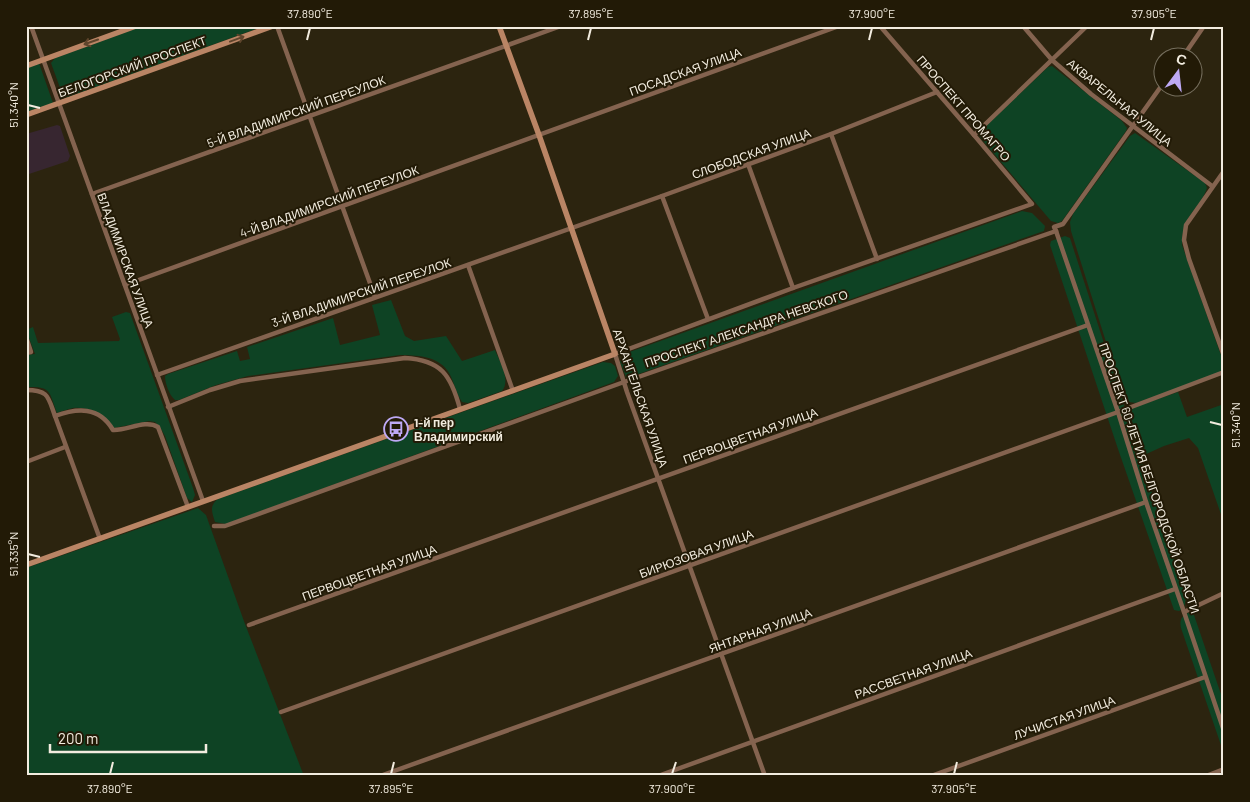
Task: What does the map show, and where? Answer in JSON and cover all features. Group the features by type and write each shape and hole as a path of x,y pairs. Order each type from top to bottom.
{"street":[{"name":"ВЛАДИМИРСКАЯ УЛИЦА","path":"31,26 203,501"},
{"path":"26,66 136,26"},
{"path":"275,26 310,116 375,297"},
{"name":"БЕЛОГОРСКИЙ ПРОСПЕКТ","path":"26,115 275,26"},
{"name":"АРХАНГЕЛЬСКАЯ УЛИЦА","path":"499,26 539,135 658,479 765,776"},
{"name":"5-Й ВЛАДИМИРСКИЙ ПЕРЕУЛОК","path":"92,194 560,26"},
{"name":"ПОСАДСКАЯ УЛИЦА","path":"539,135 839,26"},
{"name":"ПРОСПЕКТ ПРОМАГРО","path":"880,26 1032,204"},
{"name":"АКВАРЕЛЬНАЯ УЛИЦА","path":"1023,26 1052,60 1091,94 1212,186"},
{"path":"974,135 1087,26"},
{"path":"1189,48 1204,26"},
{"name":"СЛОБОДСКАЯ УЛИЦА","path":"571,228 831,134 937,92"},
{"path":"1056,231 1054,227 1063,224 1153,98"},
{"path":"831,134 877,259"},
{"name":"4-Й ВЛАДИМИРСКИЙ ПЕРЕУЛОК","path":"125,285 539,135"},
{"path":"748,164 793,288"},
{"path":"1224,171 1186,225 1184,240 1224,356"},
{"path":"662,196 708,319"},
{"name":"ПРОСПЕКТ АЛЕКСАНДРА НЕВСКОГО","path":"615,354 793,288 1032,204"},
{"name":"3-Й ВЛАДИМИРСКИЙ ПЕРЕУЛОК","path":"157,375 571,228"},
{"name":"ПРОСПЕКТ 60-ЛЕТИЯ БЕЛГОРОДСКОЙ ОБЛАСТИ","path":"1056,231 1224,732"},
{"name":"ПРОСПЕКТ АЛЕКСАНДРА НЕВСКОГО","path":"214,526 225,526 624,382 1056,231"},
{"path":"468,265 513,391"},
{"name":"ПЕРВОЦВЕТНАЯ УЛИЦА","path":"249,625 1088,325"},
{"path":"26,337 28,352"},
{"path":"26,565 615,354"},
{"path":"168,407 210,390 240,381 404,358 422,359 433,363 443,372 448,379 460,409"},
{"name":"БИРЮЗОВАЯ УЛИЦА","path":"282,712 1118,412 1224,372"},
{"path":"26,390 43,391 47,396 100,539"},
{"path":"55,416 76,409 86,410 105,419 113,430 118,431 149,424 158,427 188,507"},
{"path":"26,462 65,447"},
{"name":"ЯНТАРНАЯ УЛИЦА","path":"380,776 1146,502"},
{"name":"РАССВЕТНАЯ УЛИЦА","path":"658,776 1176,589"},
{"path":"1184,612 1224,593"},
{"name":"ЛУЧИСТАЯ УЛИЦА","path":"931,776 1205,677"},
{"path":"1206,776 1224,769"}],"shaded area":[{"path":"57,125 60,126 70,156 68,161 26,175 26,134"}],"green space":[{"path":"143,26 264,26 68,97 63,96 51,63 55,58"},
{"path":"39,63 53,103 26,112 26,68"},
{"path":"1052,66 1122,121 1127,128 1062,221 1058,223 1051,221 979,136 983,129 1048,67"},
{"path":"1135,133 1205,183 1207,188 1188,219 1182,245 1223,361 1222,370 1217,375 1136,403 1124,399 1071,231 1070,222 1073,214 1130,136"},
{"path":"1022,211 1032,213 1045,226 1044,231 630,377 626,377 620,362 624,354"},
{"path":"1065,236 1070,238 1185,594 1185,604 1179,611 1174,610 1050,245 1051,241"},
{"path":"391,300 405,336 414,341 446,336 462,361 495,350 505,376 502,391 468,403 462,402 453,381 443,365 432,359 412,355 400,355 248,376 216,385 179,400 175,400 168,389 165,376 168,374 237,351 240,361 250,359 247,347 333,318 340,345 380,335 372,305"},
{"path":"126,312 130,313 193,488 195,495 192,502 187,498 165,436 155,422 149,421 114,428 102,415 85,408 73,408 57,413 51,395 45,389 26,387 26,355 35,354 26,330 33,327 38,343 119,341 120,339 112,317"},
{"path":"603,362 611,363 615,366 618,376 614,382 226,524 215,522 212,507 218,499"},
{"path":"1178,392 1187,417 1224,404 1224,523 1198,448 1189,438 1144,455 1130,410"},
{"path":"198,508 206,515 245,624 304,776 26,776 26,568"},
{"path":"1191,612 1194,615 1224,703 1224,754 1181,628 1180,622 1182,618 1185,614"}],"place":[{"name":"1-й пер Владимирский","path":"396,429"}]}
